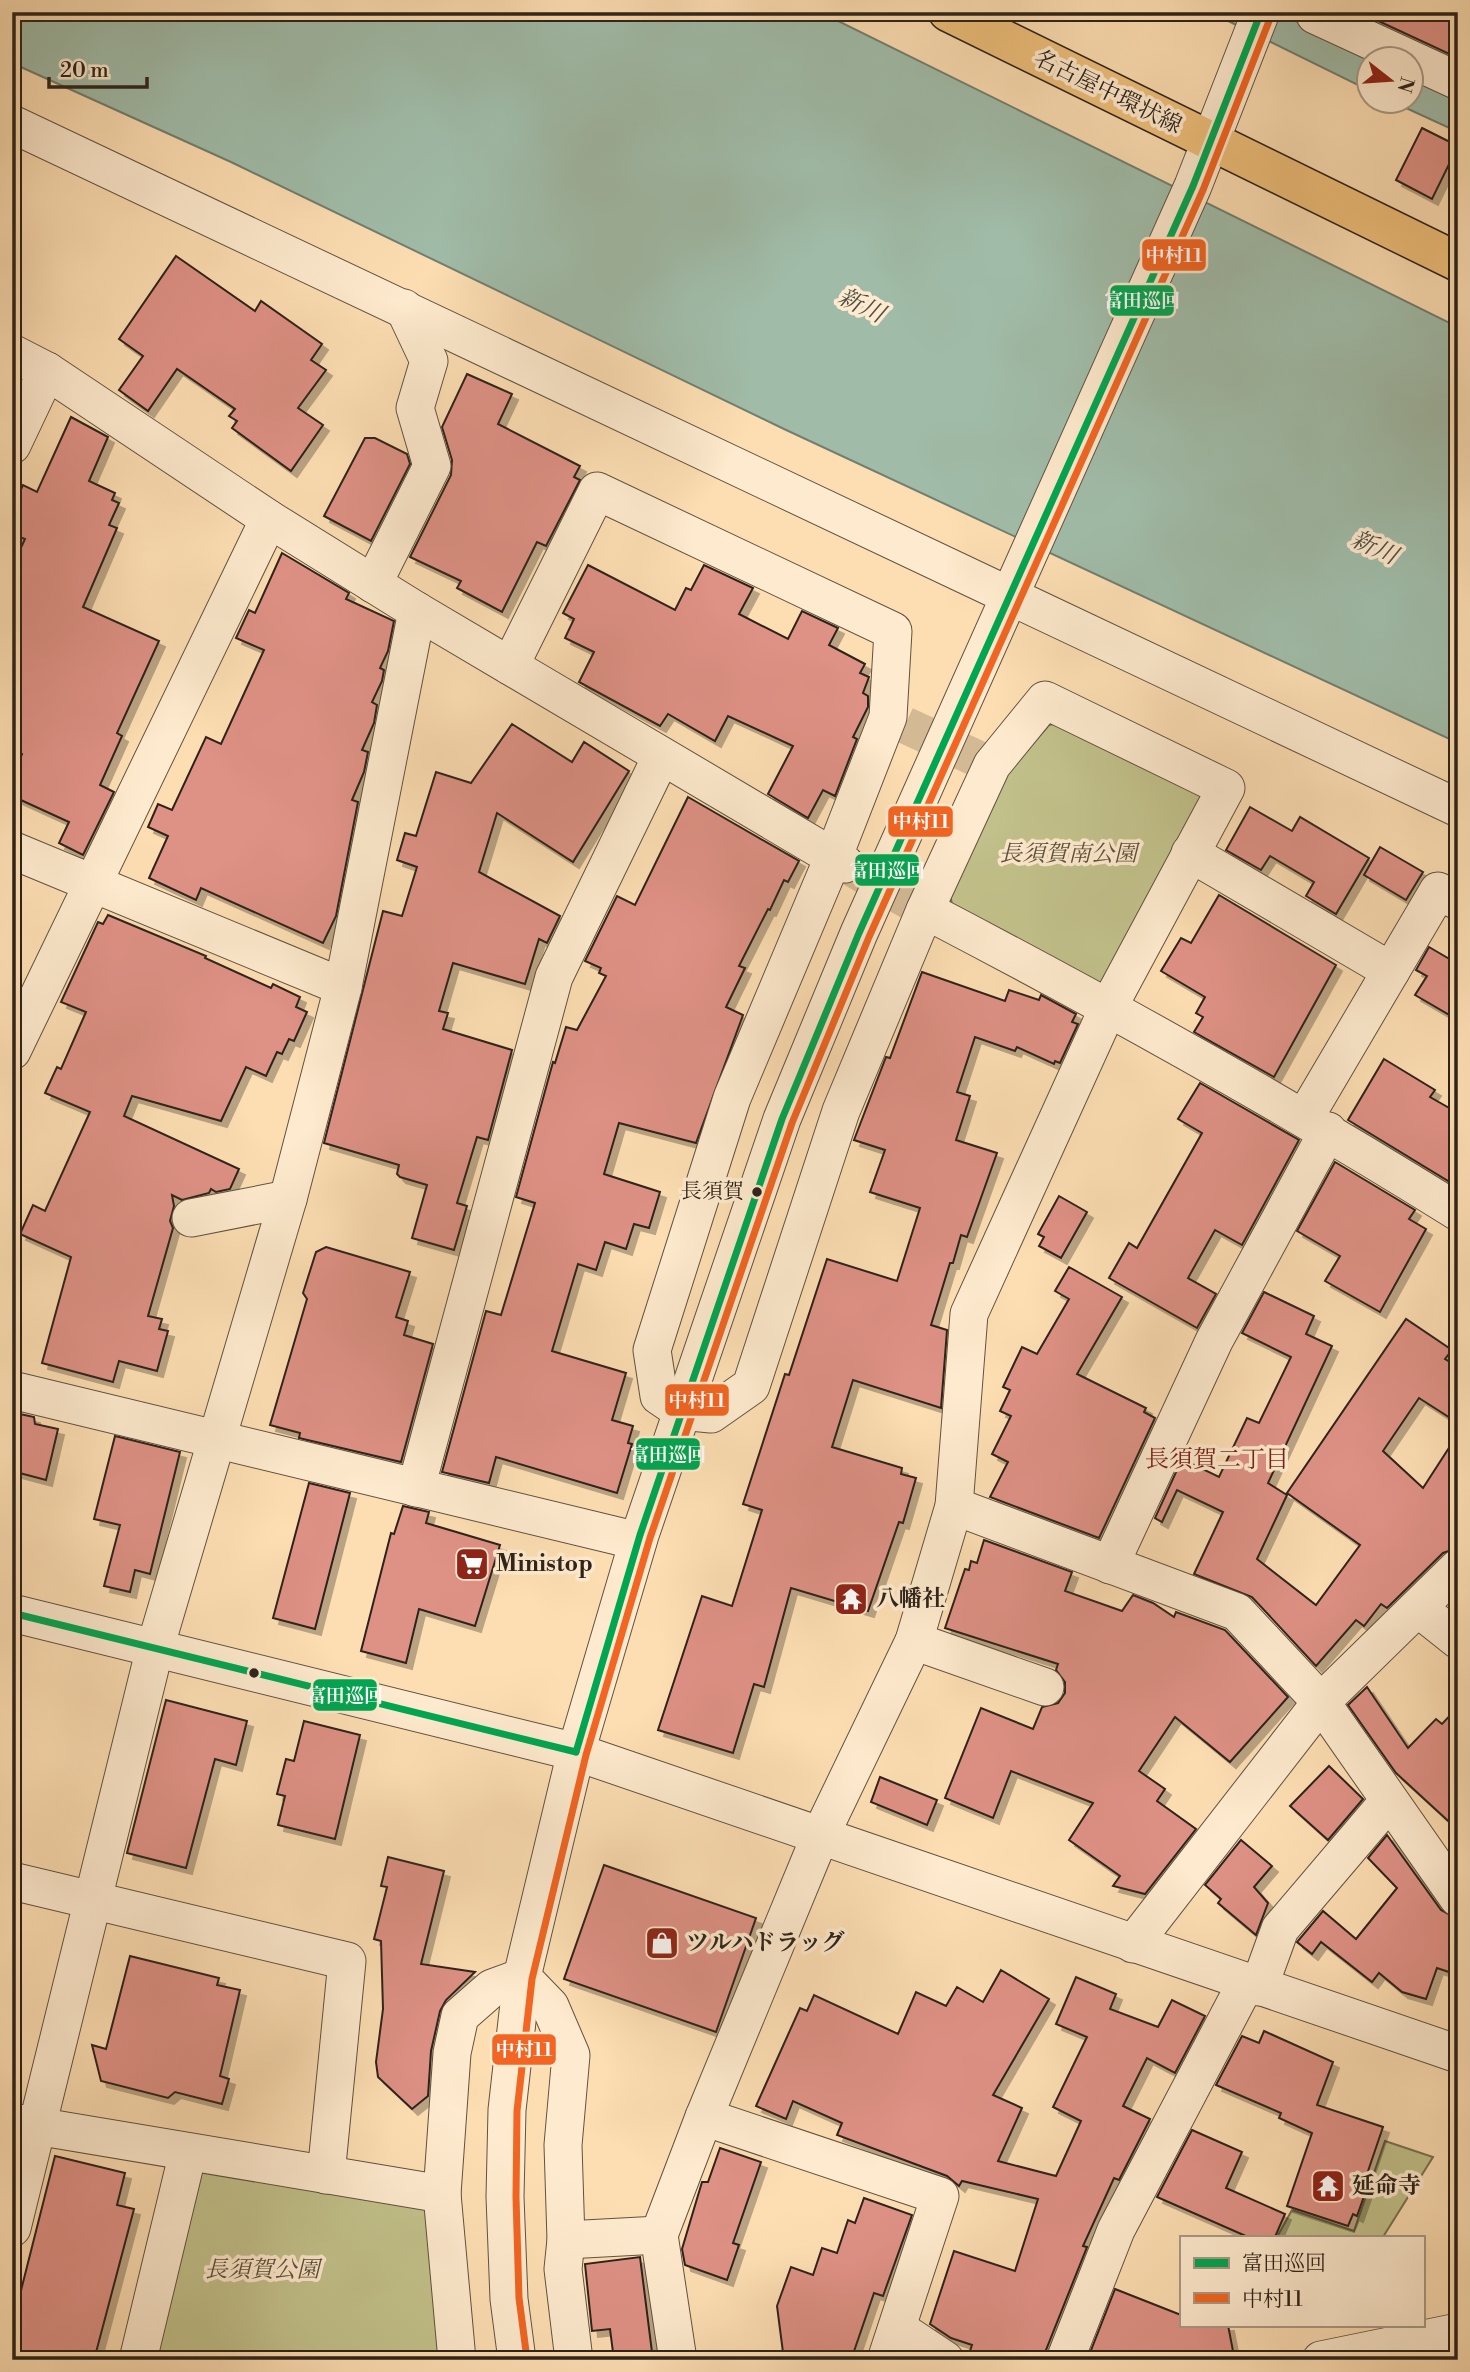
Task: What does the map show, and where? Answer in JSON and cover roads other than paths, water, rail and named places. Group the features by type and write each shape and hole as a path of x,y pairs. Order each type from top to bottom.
{"main road":[{"name":"名古屋中環状線","path":"948,12 1458,262"}],"street":[{"path":"517,2360 509,2299 505,2197 511,2065 522,1977 576,1752 638,1541 782,1119 859,933 1192,186 1261,12"},
{"path":"1316,12 1315,15 1458,81"},
{"path":"12,124 1012,588 1458,808"},
{"path":"373,584 432,466 415,408 429,361 404,308"},
{"path":"12,353 47,371 269,519 373,584 839,861"},
{"path":"12,445 47,371"},
{"path":"510,666 597,491 893,631 896,721 839,861 732,1098 652,1350 659,1396 681,1411 711,1414 751,1386 841,1111 985,762 1045,699 1226,788 1109,1006 969,1314 954,1506 914,1641 821,1834 704,2116 659,2235 678,2360"},
{"path":"12,1051 269,519"},
{"path":"12,2228 24,2125 93,1899 155,1648 288,1199 343,987 417,611"},
{"path":"416,1488 554,977 661,757"},
{"path":"12,850 343,987"},
{"path":"1190,853 1391,971"},
{"path":"1110,1565 1391,971 1438,891 1458,901"},
{"path":"925,910 1109,1006 1317,1124 1458,1212"},
{"path":"191,1218 288,1199"},
{"path":"12,1390 638,1541"},
{"path":"954,1506 1237,1612 1321,1702 1388,1802 1458,1898"},
{"path":"1133,1944 1321,1702 1458,1568"},
{"path":"1419,1609 1458,1640"},
{"path":"12,1613 576,1752 821,1834 1252,1985 1456,2047"},
{"path":"914,1641 1045,1688"},
{"path":"1065,2360 1116,2230 1252,1985 1280,1929 1388,1802"},
{"path":"12,1881 347,1961 326,2175"},
{"path":"457,2360 450,2310 442,2194 452,2053 460,2016 492,1988 522,1977"},
{"path":"522,1977 550,2006 571,2055 563,2145 566,2240 563,2269 574,2360"},
{"path":"704,2116 940,2196 892,2344 944,2360"},
{"path":"24,2125 442,2194"},
{"path":"138,2360 188,2152"},
{"path":"566,2240 659,2235"},
{"path":"1321,2360 1458,2332"}],"water":[{"name":"新川","path":"12,12 820,12 1458,327 1458,743 784,429 231,162 12,63"},
{"path":"1210,12 1277,12 1354,48 1354,83"},
{"path":"1424,82 1458,98 1458,132 1423,116"}],"tunnel":[{"path":"905,725 978,759"},
{"path":"845,864 925,910"}],"place":[{"name":"長須賀","path":"757,1192"},
{"name":"Ministop","path":"472,1564"},
{"name":"八幡社","path":"851,1599"},
{"name":"ツルハドラッグ","path":"662,1943"},
{"name":"延命寺","path":"1328,2186"}],"district":[{"name":"長須賀二丁目","path":"1217,1460"}],"park label":[{"name":"長須賀南公園","path":"1068,854"},
{"name":"長須賀公園","path":"262,2270"}]}
